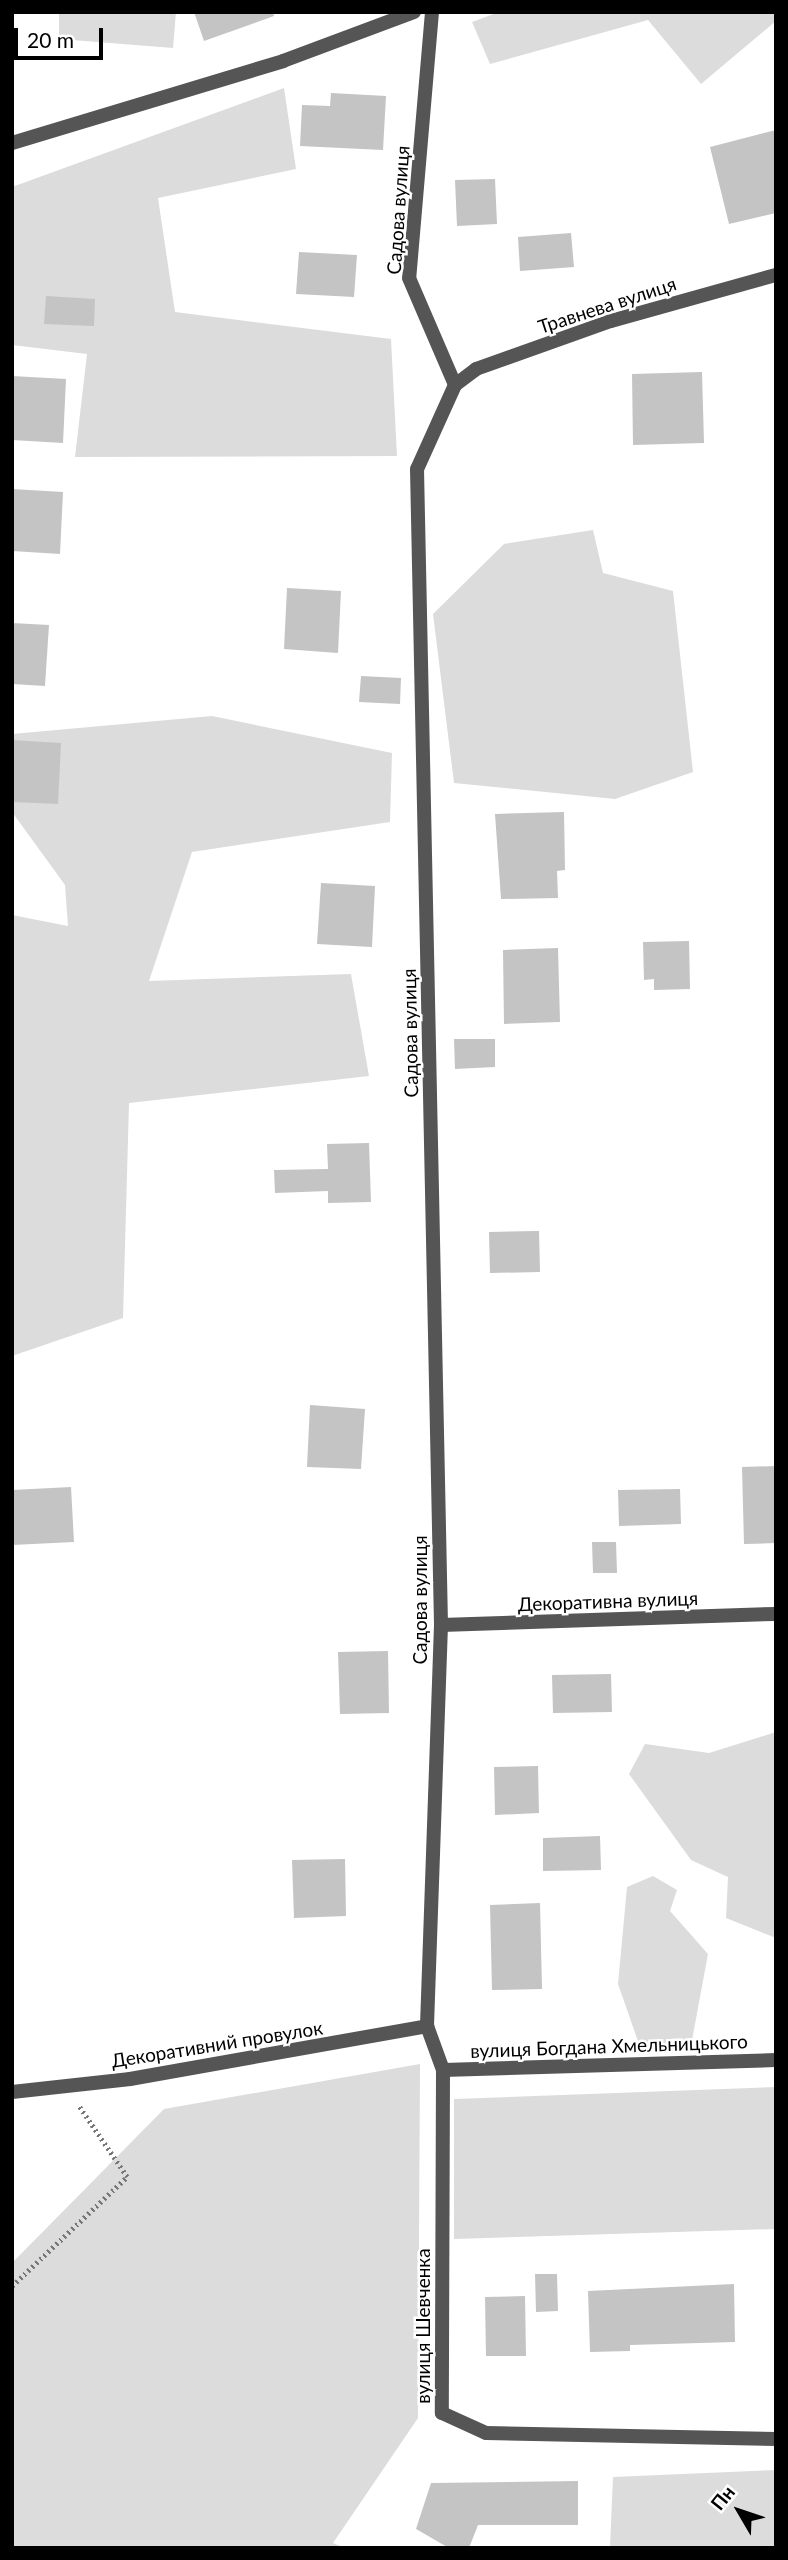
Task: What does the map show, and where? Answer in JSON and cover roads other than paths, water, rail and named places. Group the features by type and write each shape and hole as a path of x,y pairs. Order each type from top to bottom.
{"street":[{"path":"12,143 283,61 414,12"},
{"name":"Садова вулиця","path":"432,12 409,278 455,386 417,469 441,1625 427,2026 443,2070"},
{"name":"Травнева вулиця","path":"455,386 476,369 611,321 776,275"},
{"name":"Декоративна вулиця","path":"441,1625 776,1614"},
{"name":"Декоративний провулок","path":"12,2092 66,2087 379,2038 427,2026"},
{"name":"вулиця Богдана Хмельницького","path":"443,2070 776,2060"},
{"name":"вулиця Шевченка","path":"443,2070 442,2413 486,2433 776,2439"}]}
